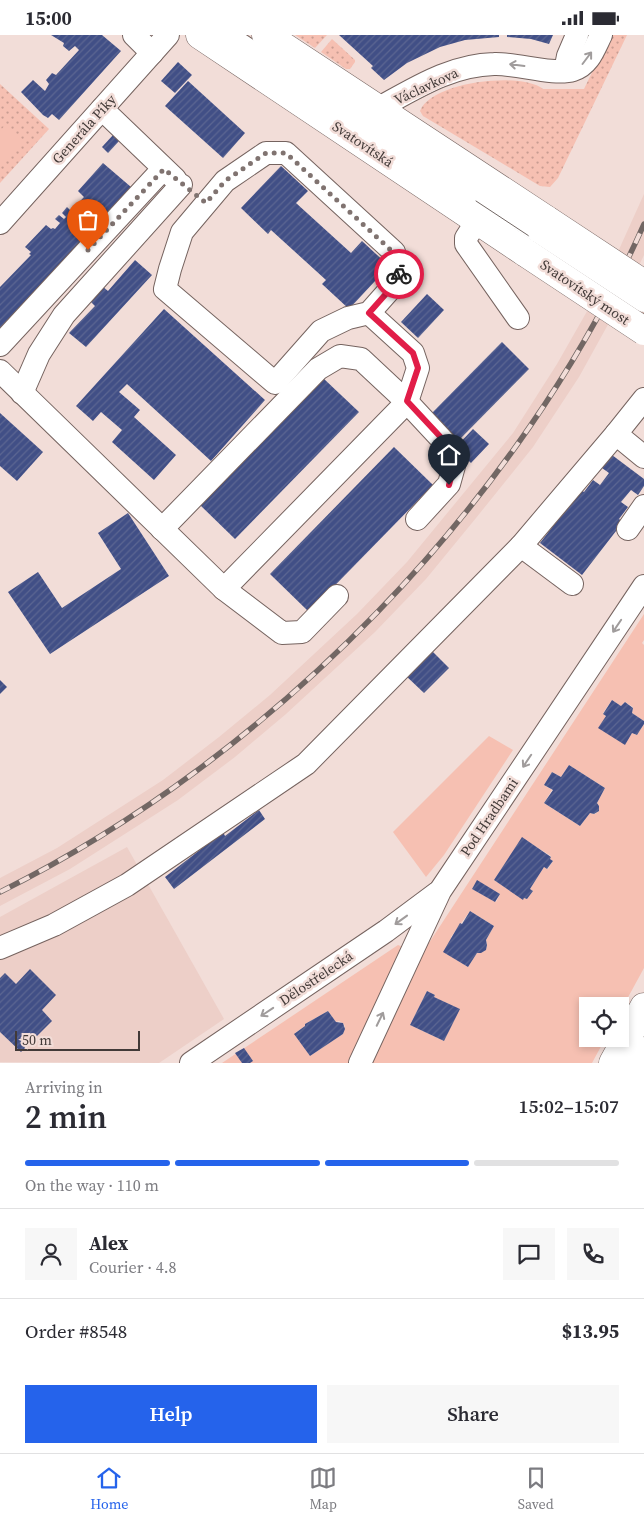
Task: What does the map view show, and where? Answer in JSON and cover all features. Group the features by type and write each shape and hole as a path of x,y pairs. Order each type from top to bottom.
{"main road":[{"name":"Svatovítská","path":"200,35 477,221 537,235"},
{"path":"266,35 377,109 537,235 644,284"},
{"name":"Svatovítský most","path":"537,235 644,331"},
{"path":"613,1063 644,1007"}],"street":[{"path":"134,35 152,53"},
{"name":"Generála Píky","path":"0,223 168,35"},
{"path":"226,35 476,201 537,235"},
{"path":"241,35 537,235 644,301"},
{"path":"565,71 568,56 577,35"},
{"name":"Václavkova","path":"377,109 432,79 470,67 493,64 565,71 578,68 588,61 600,35"},
{"path":"102,109 181,185 206,203"},
{"path":"266,153 286,153 394,253 400,278 369,313 348,318 321,331 274,383 165,289 182,233 225,181 266,153"},
{"path":"0,345 164,169"},
{"path":"22,393 39,354 64,315 181,185"},
{"path":"477,221 466,238 466,244 518,318"},
{"path":"224,589 407,401 418,368 413,353 369,313"},
{"path":"162,529 318,369 340,356 361,359 407,401 448,445 454,466 449,485 416,519"},
{"path":"0,371 224,589 282,633 302,632 337,597"},
{"path":"0,948 54,925 127,885 306,764 521,546 644,399"},
{"path":"616,434 644,457"},
{"path":"628,529 644,506"},
{"path":"521,546 572,584"},
{"name":"Pod Hradbami","path":"360,1063 440,891 644,586"},
{"name":"Dělostřelecká","path":"190,1063 386,931 440,891"},
{"path":"625,1063 644,1028"},
{"path":"636,1063 644,1048"}],"shaded area":[{"path":"218,35 248,35 436,159 617,254 644,194 644,255 629,286 644,296 644,316 621,301 579,377 533,447 476,518 426,579 375,632 286,714 235,757 178,800 70,869 0,906 0,878 57,848 163,780 270,695 357,614 407,562 513,433 557,364 594,299"},
{"path":"295,35 327,35 315,48"},
{"path":"610,35 627,35 558,178 550,187 540,186 423,116 420,111 428,101 441,93 477,82 516,81 532,84 543,89 584,89"},
{"path":"332,39 355,60 350,69 346,69 321,52"},
{"path":"0,84 49,129 0,183"},
{"path":"6,124 24,141 0,168 0,131"},
{"path":"644,614 644,640 642,643 644,645 644,721 632,713 633,707 625,702 621,706 612,700 603,713 624,744 632,733 637,735 644,724 644,968 628,997 579,997 579,1047 601,1047 592,1063 371,1063 397,1003 427,946","holes":["569,765 605,788 597,803 599,811 595,814 590,813 580,826 544,803 552,790 544,785 552,772 561,777","522,838 551,856 550,859 553,861 548,869 544,867 530,889 533,891 527,899 523,899 494,880","477,881 500,894 496,902 472,889","470,911 494,926 486,940 486,949 477,953 468,967 444,952 452,939 451,937","427,991 435,995 434,997 459,1009 444,1041 410,1025"]},
{"path":"489,736 513,750 444,855 426,877 393,832"},
{"path":"127,847 224,1019 159,1063 0,1062 0,917"},
{"path":"398,945 403,947 351,1063 222,1063","holes":["328,1011 336,1022 339,1021 344,1024 343,1034 310,1056 295,1033 305,1024"]}],"building":[{"path":"51,35 102,35 121,51 59,120 52,114 48,118 43,115 21,92 33,80 45,91 49,84 46,80 52,73 56,75 79,50 75,46 69,51 63,46 64,43"},
{"path":"339,35 499,35 499,37 465,40 440,47 407,63 384,80 371,68 373,66"},
{"path":"507,35 553,35 549,44 531,39 507,37"},
{"path":"178,62 192,75 175,93 161,81"},
{"path":"188,81 245,133 223,158 165,106"},
{"path":"114,134 120,140 108,153 102,147"},
{"path":"103,163 131,187 0,330 0,287 31,255 29,254 31,252 25,247 46,225 51,229 55,229 60,223 55,219 59,215 64,219 66,217 62,213 67,207 71,211 84,197 78,191"},
{"path":"281,166 308,191 296,203 351,253 362,241 389,266 349,309 322,284 326,280 271,230 268,234 241,208"},
{"path":"135,260 152,275 86,347 69,333 95,306 89,300 102,286 108,291"},
{"path":"427,294 444,310 418,338 401,322"},
{"path":"164,309 265,400 211,461 127,384 119,392 140,410 134,417 176,455 154,480 112,442 122,430 101,412 93,421 76,406"},
{"path":"502,342 529,369 458,441 431,414"},
{"path":"323,378 359,412 235,539 199,504"},
{"path":"0,413 43,452 17,481 0,466"},
{"path":"473,429 489,444 471,463 455,448"},
{"path":"394,447 433,485 309,612 270,574"},
{"path":"612,455 644,479 644,486 638,495 631,490 621,502 628,507 619,519 623,522 582,575 540,543 581,490 584,492 593,480 600,485 609,473 602,468"},
{"path":"128,513 169,576 50,654 8,592 38,572 62,608 121,569 98,533"},
{"path":"429,648 449,668 424,693 404,674"},
{"path":"0,680 7,687 0,694"},
{"path":"612,700 621,706 625,702 633,708 632,713 644,721 637,735 632,733 625,745 598,728 606,716 603,714"},
{"path":"569,765 605,788 597,803 599,811 594,814 590,813 580,826 544,803 553,790 544,785 552,772 561,777"},
{"path":"259,810 265,819 174,889 165,877 223,832 225,836"},
{"path":"522,837 551,857 550,859 553,861 547,869 544,867 530,889 533,891 527,899 524,898 523,900 494,880"},
{"path":"477,880 500,894 495,902 472,889"},
{"path":"470,911 494,926 486,940 486,950 477,953 468,967 443,952 460,923 462,924"},
{"path":"30,969 56,995 42,1010 52,1021 21,1052 0,1032 0,978 5,973 16,984"},
{"path":"427,991 435,995 434,997 460,1009 444,1041 410,1025"},
{"path":"328,1011 336,1022 343,1023 345,1029 343,1034 310,1056 294,1034 305,1024"},
{"path":"244,1048 253,1061 250,1063 242,1063 235,1053"}],"tram line":[{"path":"476,201 644,312"}],"railway":[{"path":"0,892 101,836 198,770 291,695 378,612 458,522 530,427 592,327 644,224"}],"way so far":[{"path":"88,250 164,169 181,185 206,203 225,181 266,153 286,153 394,253 399,274"}],"route":[{"path":"399,274 400,278 369,313 413,353 418,368 407,401 448,445 454,466 449,485"}]}
